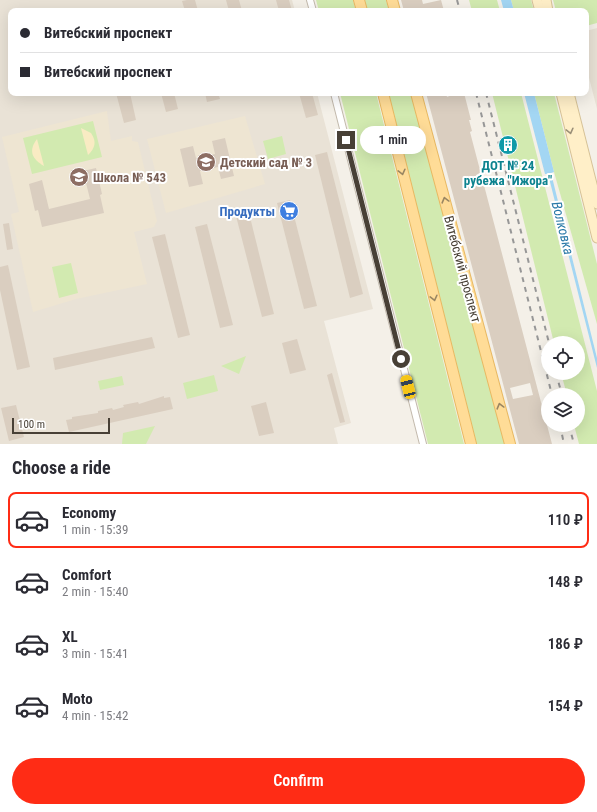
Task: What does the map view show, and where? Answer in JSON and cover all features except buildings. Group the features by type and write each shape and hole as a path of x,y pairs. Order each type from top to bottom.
{"main road":[{"path":"384,96 471,444"},
{"name":"Витебский проспект","path":"417,96 510,444"}],"street":[{"path":"335,96 422,444"},
{"path":"562,96 597,238"},
{"path":"570,96 597,204"}],"shaded area":[{"path":"0,0 292,0 294,8 8,8 8,96 318,96 373,309 324,321 351,423 334,428 338,444 0,444"},
{"path":"597,28 597,109 589,78 589,30"},
{"name":"Школа № 543","path":"107,111 111,141 132,136 132,141 138,142 157,221 154,227 134,232 147,284 76,299 33,312 11,214 19,212 2,137"},
{"name":"Детский сад № 3","path":"245,116 265,184 166,213 147,139"}],"green space":[{"path":"316,0 353,0 355,8 318,8"},
{"path":"365,0 386,0 388,8 366,8"},
{"path":"469,0 497,0 499,8 471,8"},
{"path":"511,0 531,0 533,8 513,8"},
{"path":"553,0 597,0 597,23 589,25 589,8 555,8"},
{"path":"341,96 377,96 464,444 428,444"},
{"path":"389,96 412,96 505,444 476,444"},
{"path":"493,96 522,96 583,336 552,336"},
{"path":"535,96 555,96 597,264 597,324 554,172"},
{"path":"93,121 102,157 32,174 23,138"},
{"path":"282,136 286,154 268,159 263,141"},
{"path":"71,263 78,293 59,298 52,267"},
{"path":"585,344 597,391 597,444 579,444 576,432 585,432 585,388 565,388 563,380 585,380"},
{"path":"246,356 239,374 221,366"},
{"path":"214,375 218,391 187,399 183,383"},
{"path":"122,376 124,385 100,390 98,381"},
{"path":"155,426 146,444 122,444 123,433"}],"sand":[{"path":"81,128 91,133 95,142 94,147 88,155"},
{"path":"37,139 44,166 34,158 32,151 34,143"}],"water":[{"path":"501,0 511,0 513,8 503,8"},
{"name":"Волковка","path":"525,96 535,96 554,172 551,173 597,358 597,368 548,174 545,174"}],"railway":[{"path":"457,0 459,8"},
{"path":"477,96 550,388"},
{"path":"487,96 547,336"},
{"path":"558,380 560,388"},
{"path":"561,432 564,444"},
{"path":"571,432 574,444"}],"place":[{"name":"ДОТ № 24 рубежа \"Ижора\"","path":"508,145"},
{"name":"Детский сад № 3","path":"206,162"},
{"name":"Школа № 543","path":"79,177"},
{"name":"Продукты","path":"289,211"}],"route":[{"path":"346,140 401,359"}]}
